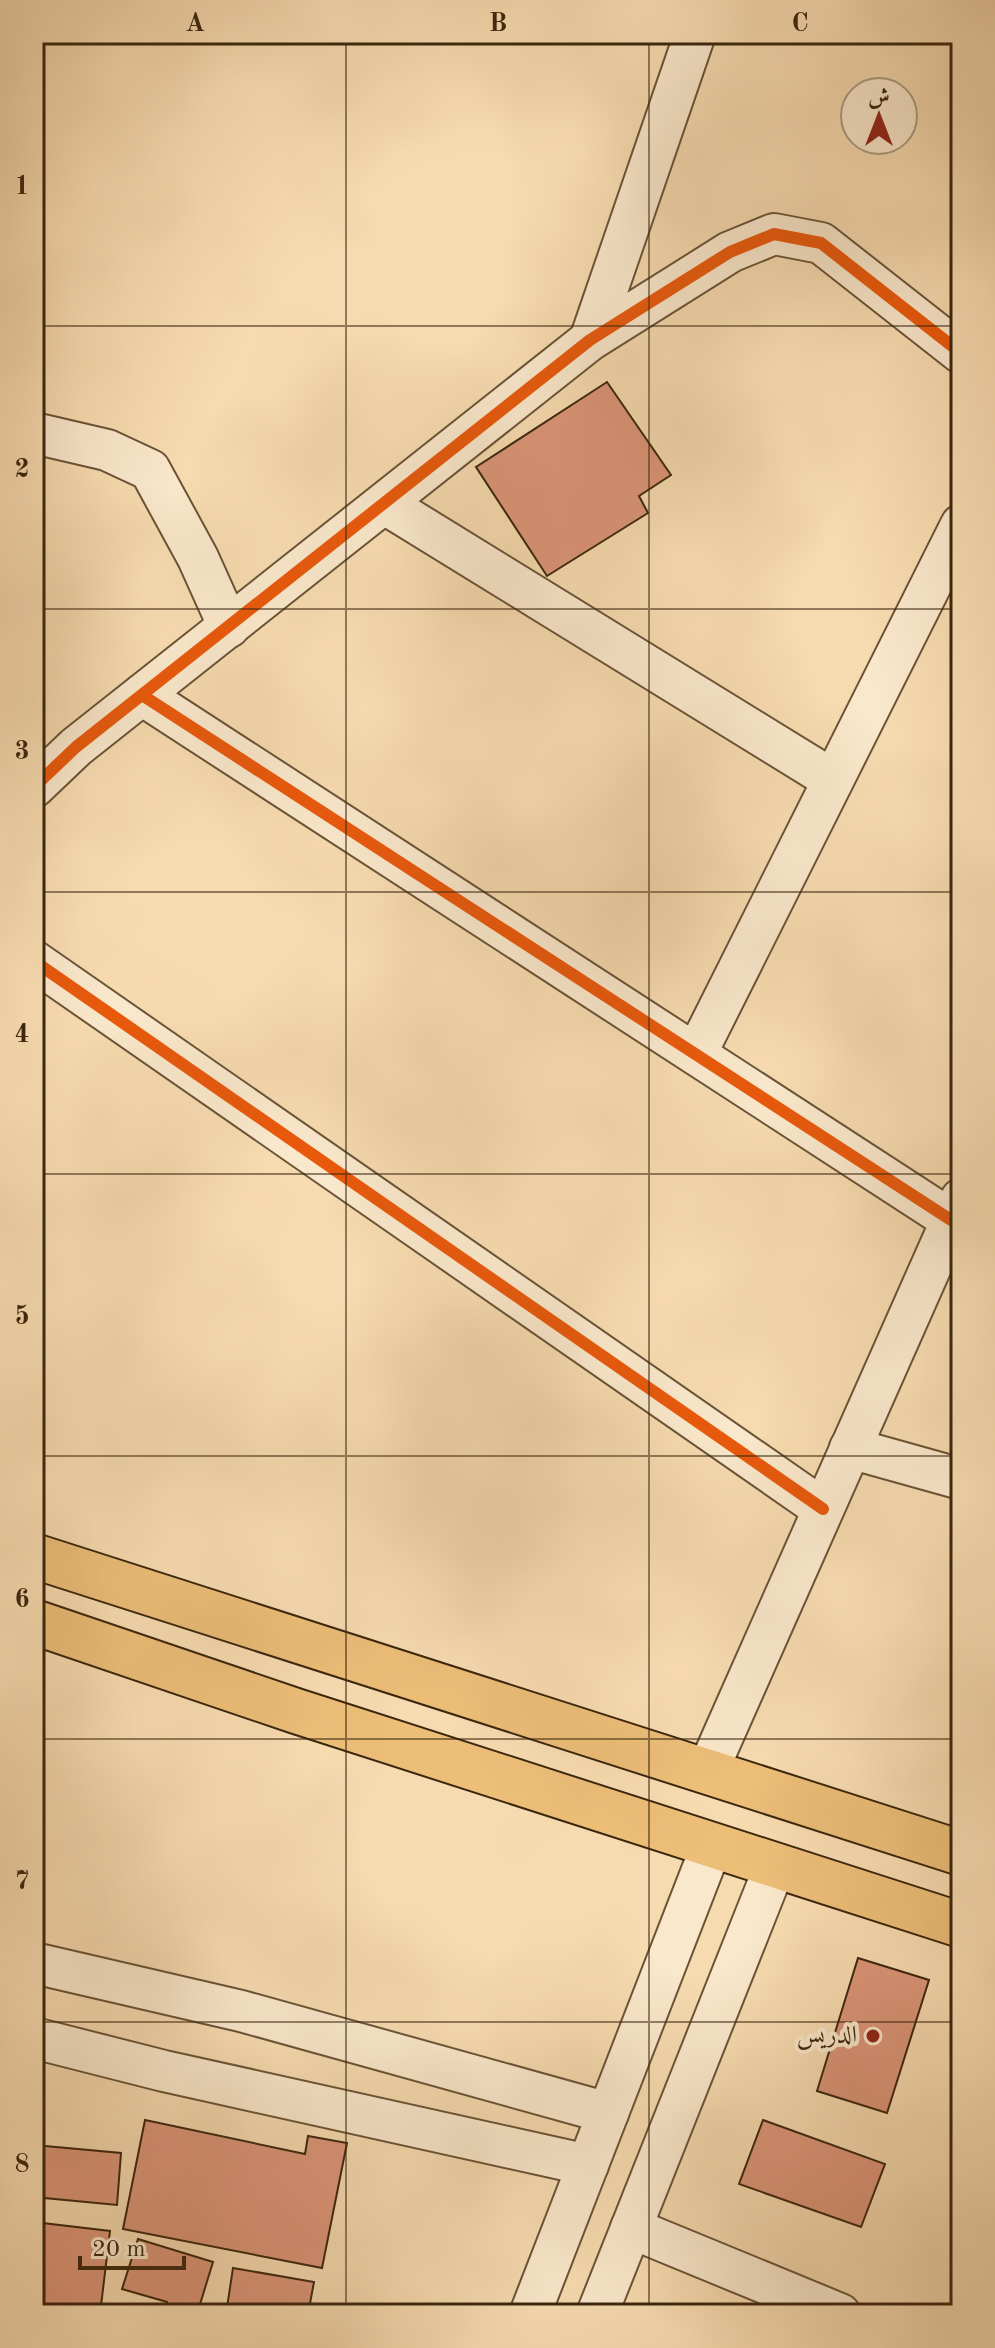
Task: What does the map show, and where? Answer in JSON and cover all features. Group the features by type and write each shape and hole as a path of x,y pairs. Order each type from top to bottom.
{"main road":[{"path":"34,1556 961,1853"},
{"path":"34,1622 282,1706 961,1925"}],"street":[{"path":"590,340 695,34"},
{"path":"34,787 76,747 590,340 730,252 774,234 821,243 961,353"},
{"path":"34,433 107,450 150,470 198,558 229,627"},
{"path":"385,504 833,780"},
{"path":"696,1054 961,525"},
{"path":"142,695 696,1054 956,1209 707,1772"},
{"path":"34,961 823,1509"},
{"path":"850,1448 961,1479"},
{"path":"530,2314 712,1845"},
{"path":"597,2314 775,1866"},
{"path":"34,1963 241,2011 608,2113"},
{"path":"34,2038 164,2071 588,2165"},
{"path":"631,2228 840,2314"}],"building":[{"path":"607,382 671,475 639,496 648,513 547,576 476,467"},
{"name":"الدريس","path":"858,1958 929,1980 887,2113 817,2091"},
{"path":"145,2120 305,2154 308,2136 347,2143 322,2268 123,2229"},
{"path":"763,2120 885,2164 861,2227 739,2184"},
{"path":"34,2145 121,2153 117,2205 34,2197"},
{"path":"34,2222 110,2231 100,2314 34,2314"},
{"path":"138,2239 213,2262 197,2314 163,2314 167,2302 122,2289"},
{"path":"233,2268 314,2282 308,2314 226,2314"}],"cycle path":[{"path":"34,787 76,747 590,340 730,252 774,234 821,243 961,353"},
{"path":"142,695 951,1220"},
{"path":"34,961 823,1509"}],"place":[{"name":"الدريس","path":"873,2036"}]}
